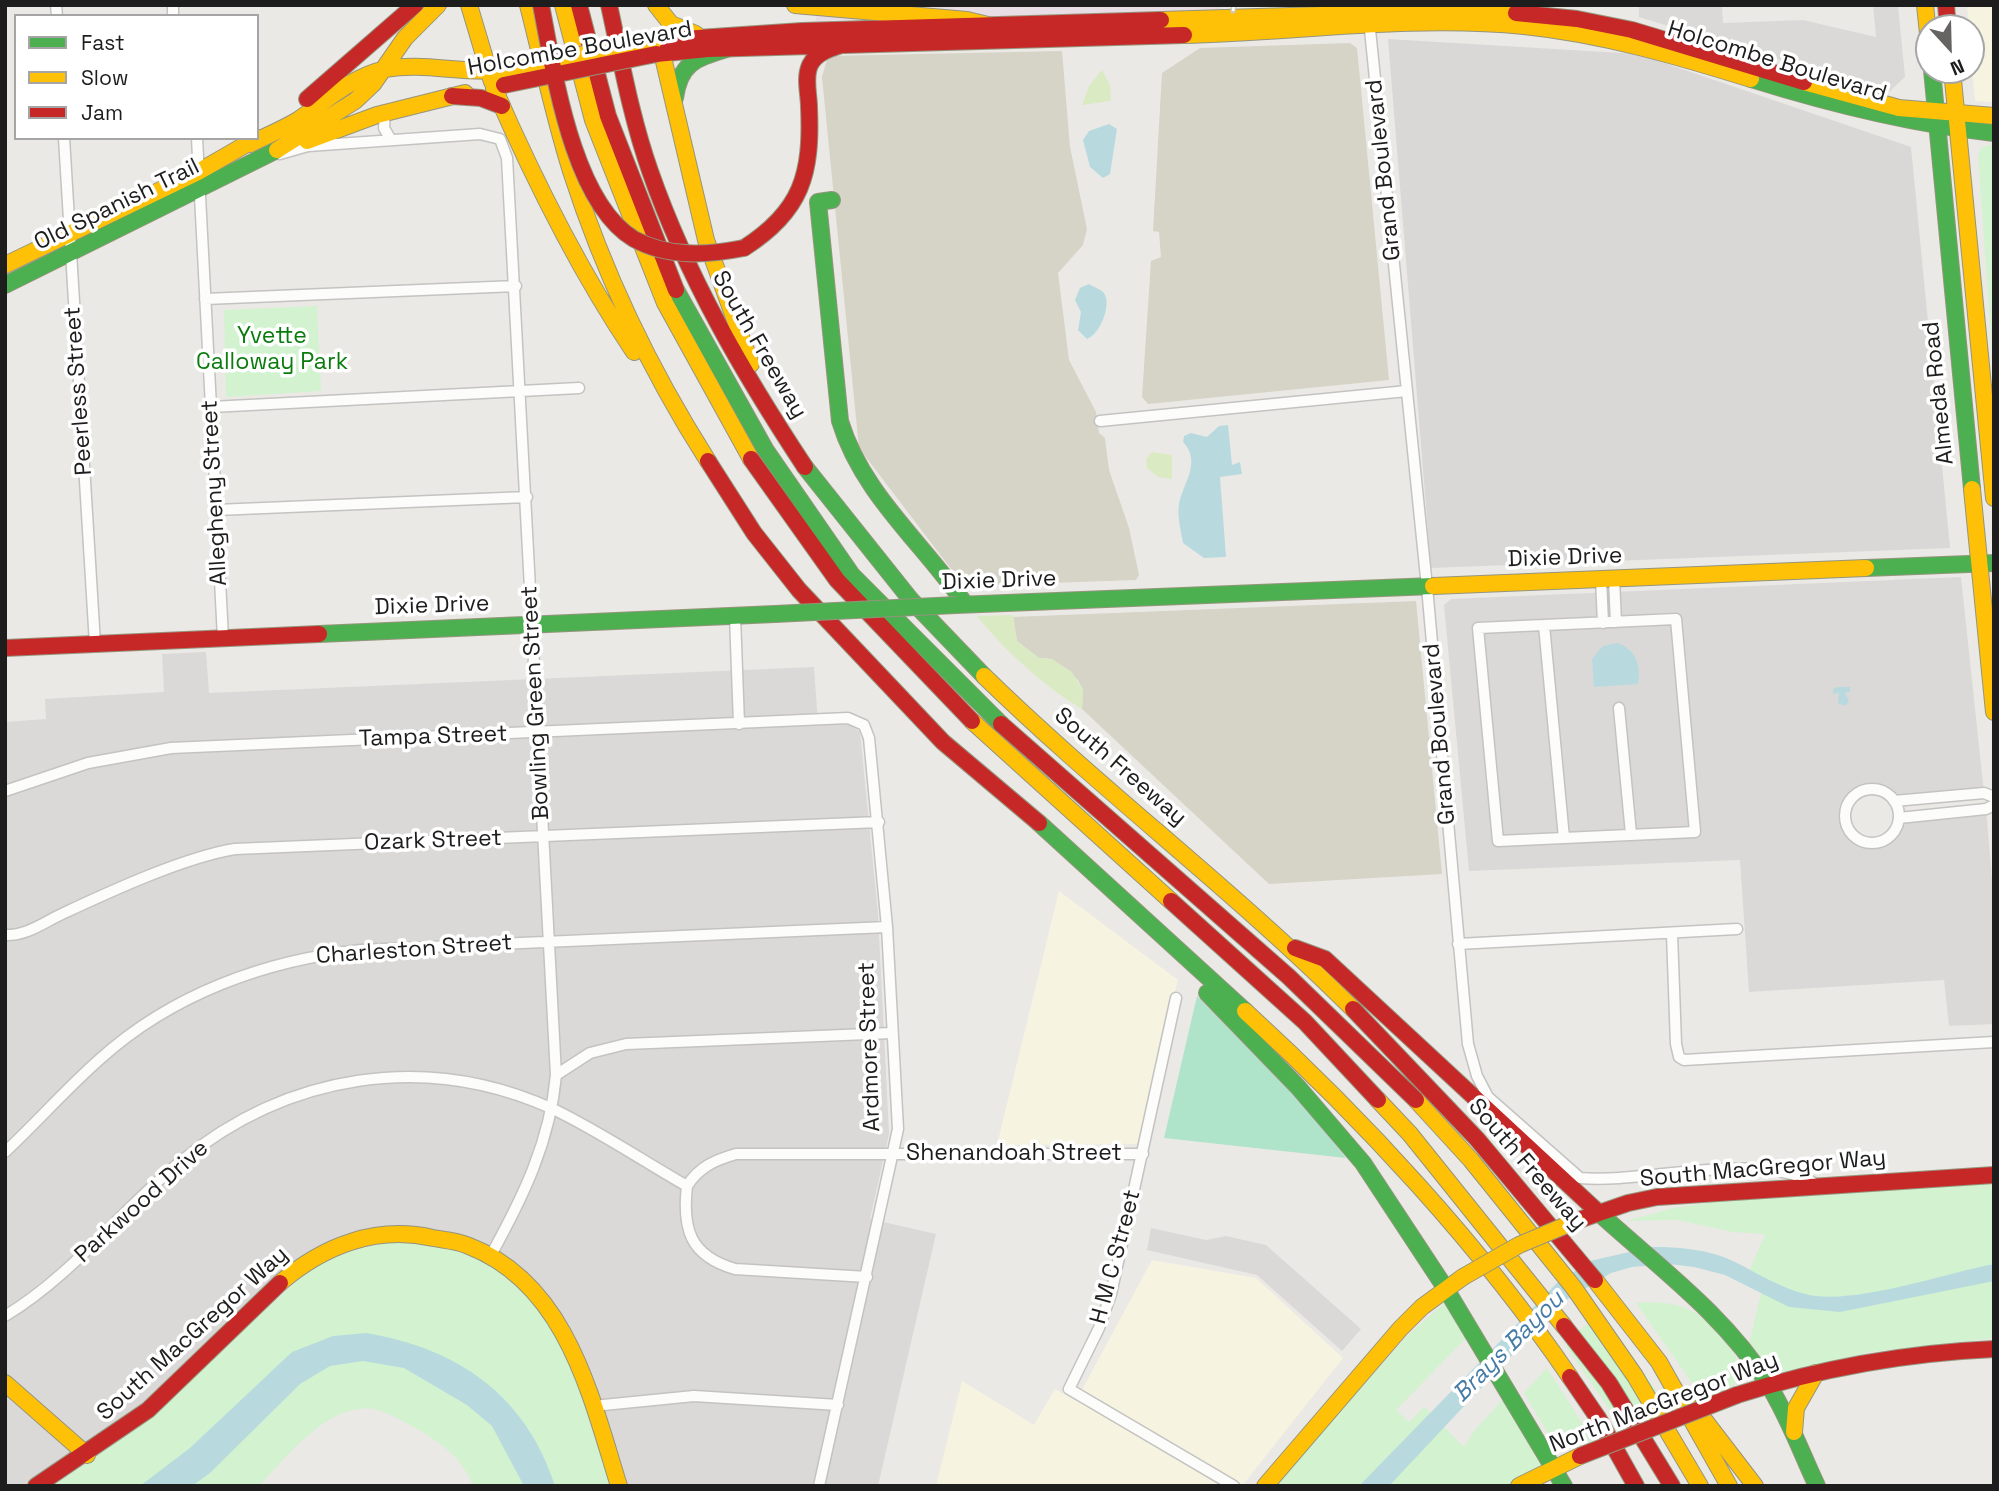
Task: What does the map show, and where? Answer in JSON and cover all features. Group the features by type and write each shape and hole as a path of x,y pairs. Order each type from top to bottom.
{"main road":[{"name":"Old Spanish Trail","path":"259,137 319,90 415,5"},
{"name":"Old Spanish Trail","path":"5,285 262,159 355,101 384,70 405,38 438,5"},
{"path":"470,5 496,79 502,106 541,197 598,300 754,533 799,590 869,667 943,742 1038,822 1295,1057 1375,1139 1473,1251 1558,1359 1598,1418 1636,1486"},
{"path":"528,5 571,170 606,268 637,337 682,424"},
{"path":"541,5 554,67 590,185 607,215 640,241 670,253 706,256 744,248 771,231 801,193 811,143 808,69 820,52 846,44"},
{"path":"563,5 593,120 665,303 752,460 837,580 954,705 1306,1022 1410,1135 1609,1383 1672,1486"},
{"path":"579,5 608,116 679,297 765,449 852,575 976,702 1289,977 1428,1112 1523,1223 1601,1328 1635,1376 1700,1486"},
{"name":"South Freeway","path":"609,5 625,82 650,170 709,308 769,414 829,502 934,626 1030,720 1288,945 1413,1070 1539,1210 1659,1362 1728,1486"},
{"path":"656,5 658,47 706,240 769,414"},
{"path":"656,5 677,29 709,37"},
{"path":"795,5 967,20 992,26"},
{"name":"Holcombe Boulevard","path":"658,47 730,48 846,44 1484,10 1577,19 1692,46 1829,92 1899,108 1994,116"},
{"name":"Holcombe Boulevard","path":"262,159 385,112 452,96 496,79 709,37 1369,15 1574,32 1684,57 1826,104 1938,129 1994,134"},
{"path":"674,106 676,81 689,63 730,48"},
{"name":"Holcombe Boulevard","path":"259,138 285,127 354,81 384,70 413,67 496,79"},
{"name":"Almeda Road","path":"1934,84 1962,398 1986,564 1994,712"},
{"name":"Almeda Road","path":"1953,84 1994,498"},
{"path":"452,96 481,98 502,106"},
{"name":"Old Spanish Trail","path":"5,265 198,172 255,140"},
{"path":"832,200 818,202 840,421 845,444 866,477 961,604"},
{"path":"1962,398 1983,397"},
{"name":"Dixie Drive","path":"5,648 961,604 1986,564"},
{"path":"1103,883 1298,1087 1363,1163 1458,1305 1564,1486"},
{"path":"1288,945 1325,959 1702,1306 1739,1346 1768,1385 1817,1486"},
{"name":"South MacGregor Way","path":"1265,1486 1400,1329 1446,1289 1519,1245 1598,1212 1657,1197 1994,1175"},
{"name":"South MacGregor Way","path":"36,1486 133,1423 181,1382 287,1276 332,1248 358,1239 411,1234 441,1237 491,1255 532,1287 554,1312 566,1333 619,1486"},
{"path":"1737,1395 1746,1376 1739,1346"},
{"name":"North MacGregor Way","path":"1519,1486 1580,1456 1768,1385 1904,1356 1994,1349"},
{"path":"1659,1362 1755,1486"},
{"path":"1794,1438 1794,1414 1801,1395 1816,1373"},
{"path":"5,1383 87,1455"},
{"path":"1598,1418 1622,1486"}],"street":[{"name":"Grand Boulevard","path":"1369,15 1427,587 1468,1044 1482,1088 1569,1171 1580,1178 1766,1170 1787,1171 1817,1185"},
{"path":"262,159 308,146 391,139 384,128 385,112"},
{"name":"Bowling Green Street","path":"391,139 480,134 500,139 510,172 547,942 556,1075 553,1110 526,1191 491,1255"},
{"name":"Peerless Street","path":"64,140 95,644"},
{"name":"Allegheny Street","path":"197,140 223,638"},
{"path":"205,299 516,286"},
{"path":"211,407 579,388"},
{"path":"1100,421 1407,391"},
{"path":"215,509 527,497"},
{"path":"1607,579 1616,622"},
{"path":"1603,623 1607,579"},
{"path":"735,616 738,724"},
{"path":"1676,619 1695,832 1498,841 1478,628 1616,622 1676,619"},
{"path":"1544,625 1564,838"},
{"path":"1619,708 1631,834"},
{"name":"Tampa Street","path":"5,791 88,763 171,748 848,718 864,725"},
{"name":"Ardmore Street","path":"819,1486 894,1154 898,1120 879,822 869,738 864,725"},
{"path":"1879,790 1894,801 1899,818 1892,834 1877,843 1859,840 1848,829 1845,821 1847,806 1863,791 1879,790"},
{"path":"1894,801 1984,793 1994,797"},
{"path":"1899,818 1986,809 1994,805"},
{"name":"Ozark Street","path":"5,935 20,936 65,912 220,852 879,822"},
{"name":"Charleston Street","path":"5,1152 101,1058 130,1034 193,996 236,979 316,955 361,950 887,927"},
{"path":"1458,944 1737,929"},
{"path":"1672,934 1672,992 1677,1052 1684,1060 1994,1042"},
{"name":"H M C Street","path":"1176,998 1111,1294 1099,1328 1069,1389 1234,1486"},
{"path":"556,1075 590,1053 626,1044 892,1032"},
{"name":"Parkwood Drive","path":"5,1316 61,1275 179,1163 238,1120 281,1100 322,1086 359,1079 408,1076 478,1084 553,1110 687,1186"},
{"name":"Shenandoah Street","path":"687,1186 695,1173 712,1162 736,1154 1143,1154"},
{"path":"687,1186 683,1218 694,1242 704,1255 718,1264 735,1269 867,1277"},
{"path":"593,1406 694,1396 838,1405"}],"shaded area":[{"path":"815,5 1223,5 1222,10 816,21"},
{"path":"1639,5 1722,5 1723,23 1803,20 1876,37 1873,5 1898,5 1905,77 1888,93 1639,17"},
{"path":"1967,5 1994,5 1994,102 1975,101 1974,84 1985,84 1985,14 1968,14"},
{"path":"1388,39 1638,54 1911,147 1950,548 1431,568"},
{"path":"1350,43 1357,48 1389,380 1148,404 1142,397 1151,261 1161,257 1159,232 1153,231 1162,73 1200,48"},
{"path":"1062,51 1070,147 1087,229 1083,245 1058,273 1069,360 1096,412 1099,433 1105,438 1109,470 1129,528 1139,575 1136,580 964,586 859,448 822,77 828,56"},
{"path":"1961,577 1984,793 1894,801 1879,791 1863,791 1847,806 1845,821 1848,829 1859,840 1877,843 1892,834 1899,818 1986,809 1994,903 1994,1024 1949,1026 1944,980 1749,992 1740,860 1469,871 1444,605 1451,599"},
{"path":"1416,601 1442,874 1269,884 1082,709 1083,690 1078,680 1052,659 1039,658 1017,641 1013,617"},
{"path":"206,652 209,693 814,667 818,725 848,723 860,732 878,914 889,1134 870,1219 936,1234 878,1486 611,1486 565,1348 377,1243 338,1255 310,1269 281,1293 178,1394 86,1466 52,1486 5,1486 5,722 46,719 45,699 164,692 162,654"},
{"path":"1059,891 1178,980 1137,1144 997,1145"},
{"path":"1151,1228 1206,1240 1226,1236 1266,1245 1361,1329 1342,1351 1257,1275 1147,1250"},
{"path":"1152,1260 1256,1278 1343,1358 1242,1486 936,1486 962,1381 1034,1425 1055,1389 1076,1401"}],"green space":[{"path":"1102,70 1110,85 1111,101 1082,105 1089,86"},
{"path":"1994,144 1994,379 1978,154 1982,147"},
{"name":"Yvette Calloway Park","path":"317,306 321,391 226,397 224,310"},
{"path":"1152,452 1172,455 1172,479 1158,477 1147,468 1146,459"},
{"path":"1013,615 1017,641 1039,658 1052,659 1072,672 1083,690 1082,709 1054,691 1026,667 977,616"},
{"path":"1197,996 1303,1104 1346,1158 1164,1138"},
{"path":"1994,1183 1994,1338 1870,1352 1773,1374 1749,1344 1762,1289 1746,1279 1765,1234 1733,1232 1677,1220 1626,1221 1673,1208 1741,1198"},
{"path":"402,1241 453,1248 493,1264 525,1289 549,1321 568,1358 611,1486 473,1486 459,1461 438,1442 385,1413 373,1409 356,1409 340,1414 309,1434 259,1486 52,1486 135,1430 310,1269 354,1250"},
{"path":"1446,1302 1467,1337 1396,1410 1409,1422 1424,1407 1464,1447 1474,1431 1504,1398 1545,1467 1513,1486 1274,1486 1406,1337"},
{"path":"1636,1303 1670,1304 1686,1308 1700,1316 1731,1349 1740,1369 1739,1379 1730,1388 1702,1397"},
{"path":"1602,1313 1669,1409 1622,1428 1566,1346 1578,1331"},
{"path":"1547,1368 1593,1440 1568,1449 1553,1442 1524,1393"}],"water":[{"path":"1109,124 1117,129 1110,174 1103,178 1090,167 1083,140 1089,131"},
{"path":"1089,284 1104,293 1107,305 1100,325 1087,339 1078,330 1081,312 1075,300 1080,288"},
{"path":"1228,425 1232,465 1240,462 1242,474 1220,477 1226,557 1204,558 1183,543 1180,529 1179,504 1191,465 1191,457 1183,442 1184,436 1191,433 1207,437 1219,426"},
{"path":"1617,643 1629,649 1636,659 1639,670 1638,684 1594,687 1592,659 1603,646"},
{"path":"1850,687 1850,692 1845,692 1849,702 1844,706 1838,703 1839,693 1833,694 1833,689"},
{"name":"Brays Bayou","path":"1651,1247 1683,1248 1715,1254 1780,1285 1809,1295 1829,1297 1900,1287 1994,1264 1994,1281 1840,1312 1789,1307 1725,1275 1694,1267 1669,1264 1632,1267 1611,1273 1561,1303 1389,1486 1359,1486 1557,1283 1590,1261"},
{"path":"366,1333 430,1350 484,1381 526,1426 542,1454 555,1486 524,1486 492,1426 467,1405 404,1368 363,1361 330,1366 300,1384 210,1473 192,1486 140,1486 190,1448 292,1352 333,1336"}],"railway":[{"path":"1233,11 1234,5"}],"traffic: fast":[{"path":"675,98 681,76 692,63 730,48"},
{"path":"1751,79 1871,112 1994,133"},
{"path":"1933,84 1972,489"},
{"path":"5,285 277,150"},
{"path":"832,200 818,202 840,421 850,447 878,495 965,604"},
{"path":"676,290 765,449 852,575 1001,724"},
{"path":"805,467 911,600 984,676"},
{"path":"1866,568 1994,563"},
{"path":"956,605 1433,586"},
{"path":"775,614 956,605"},
{"path":"319,634 775,614"},
{"path":"1039,823 1245,1011"},
{"path":"1207,993 1298,1087 1363,1163 1446,1289"},
{"path":"1598,1212 1711,1313 1751,1359 1782,1409 1817,1486"},
{"path":"1446,1289 1564,1486"}],"traffic: slow":[{"path":"277,150 355,101 373,84 405,38 438,5"},
{"path":"469,5 492,82"},
{"path":"528,5 565,151 598,247 630,321 667,392 708,461"},
{"path":"563,5 593,120 665,303 751,459"},
{"path":"656,5 671,24 696,34"},
{"path":"795,5 967,20 992,26"},
{"path":"1925,5 1926,14"},
{"path":"1161,20 1484,10 1516,13"},
{"path":"1184,35 1397,23 1524,26 1611,40 1751,79"},
{"path":"499,70 654,41"},
{"path":"662,53 706,240 751,364"},
{"path":"259,140 298,120 340,90 374,72 400,67 499,70"},
{"path":"1804,82 1899,108 1994,116"},
{"path":"1953,84 1994,498"},
{"path":"494,88 558,223 594,289 634,352"},
{"path":"307,141 377,115 465,93"},
{"path":"5,265 198,172 254,140"},
{"path":"250,144 258,140"},
{"path":"1972,489 1994,712"},
{"path":"1433,586 1866,568"},
{"path":"984,676 1075,760 1262,923 1353,1009"},
{"path":"972,721 1171,901"},
{"path":"1245,1011 1333,1095 1418,1185 1498,1280 1570,1377"},
{"path":"1378,1100 1410,1134 1564,1326"},
{"path":"1416,1100 1471,1160 1574,1288 1635,1376 1700,1486"},
{"path":"1463,1277 1519,1245 1576,1221"},
{"path":"280,1283 332,1249 351,1242 391,1234 460,1243 502,1264 530,1287 552,1315 570,1347 598,1416 619,1486"},
{"path":"1265,1486 1400,1329 1422,1307 1463,1277"},
{"path":"1595,1280 1659,1362 1729,1486"},
{"path":"1794,1432 1796,1408 1816,1373"},
{"path":"5,1383 87,1455"},
{"path":"1696,1409 1755,1486"},
{"path":"1519,1486 1580,1456"}],"traffic: jam":[{"path":"307,99 415,5"},
{"path":"541,5 569,133 595,196 613,221 634,239 674,252 702,253 744,248"},
{"path":"579,5 608,116 676,290"},
{"path":"609,5 637,130 681,249 738,360 805,467"},
{"path":"1946,5 1947,14"},
{"path":"1516,13 1577,19 1632,30 1804,82"},
{"path":"654,41 802,31 1161,20"},
{"path":"656,54 708,49 1184,35"},
{"path":"744,248 764,234 791,205 805,171 808,152 808,70 813,60 821,53 846,44"},
{"path":"504,85 656,54"},
{"path":"452,96 481,98 502,106"},
{"path":"751,459 837,580 972,721"},
{"path":"708,461 754,533 799,590 943,742 1039,823"},
{"path":"5,648 319,634"},
{"path":"1001,724 1289,977 1416,1100"},
{"path":"1171,901 1305,1022 1378,1100"},
{"path":"1295,948 1325,959 1598,1212"},
{"path":"1353,1009 1477,1139 1595,1280"},
{"path":"1576,1221 1628,1203 1657,1197 1994,1175"},
{"path":"36,1486 148,1410 280,1283"},
{"path":"1564,1326 1609,1383 1672,1486"},
{"path":"1737,1395 1864,1363 1994,1349"},
{"path":"1570,1377 1598,1418 1636,1486"},
{"path":"1580,1456 1737,1395"}]}
